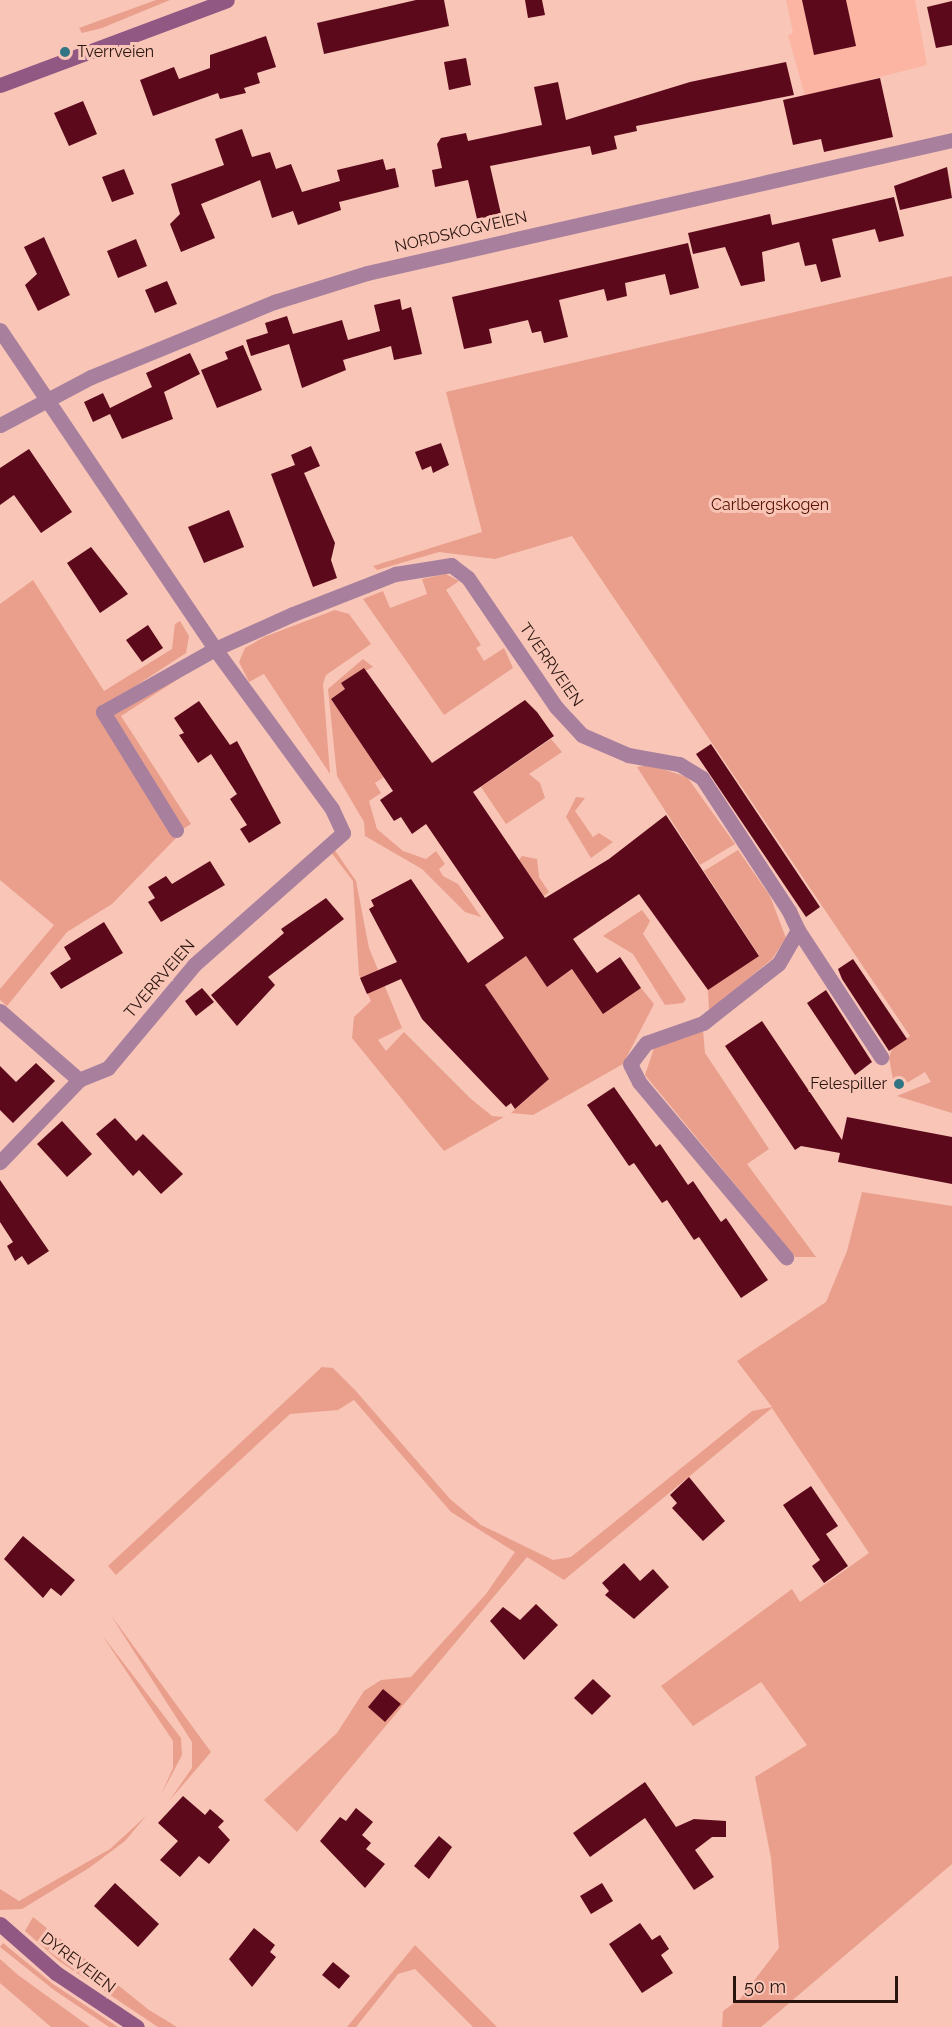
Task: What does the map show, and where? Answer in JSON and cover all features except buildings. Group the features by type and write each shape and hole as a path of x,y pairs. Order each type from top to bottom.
{"street":[{"path":"0,85 227,0"},
{"name":"NORDSKOGVEIEN","path":"0,425 45,398 274,302 367,273 952,140"},
{"name":"TVERRVEIEN","path":"0,330 215,649 332,809 343,833 194,965 108,1068 79,1080"},
{"name":"TVERRVEIEN","path":"176,830 103,712 215,649 395,574 451,565 468,578 556,707 582,735 628,755 679,764 702,778 880,1057"},
{"path":"786,1257 639,1082 630,1064 646,1043 703,1023 754,986 789,953 798,930"},
{"path":"0,1011 79,1080 0,1162"},
{"name":"DYREVEIEN","path":"0,1924 56,1973 137,2027"}],"shaded area":[{"path":"786,0 915,0 927,65 805,96 788,35 793,33"}],"green space":[{"path":"156,0 170,0 102,28 82,33 79,28"},
{"name":"Carlbergskogen","path":"952,276 952,1113 897,1096 931,1082 925,1072 895,1090 889,1058 892,1049 910,1036 572,536 495,559 439,552 377,570 373,566 482,532 446,392"},
{"path":"446,574 459,581 446,590 481,645 476,648 484,661 504,648 513,668 444,715 363,599 383,591 390,608 427,594 422,579"},
{"path":"33,580 104,691 172,649 175,624 180,621 189,636 186,653 111,702 117,742 176,838 112,904 67,932 7,1006 0,1000 0,989 54,925 0,880 0,604"},
{"path":"335,610 349,614 371,644 326,675 323,684 330,774 264,674 249,682 239,662 245,648 264,637"},
{"path":"363,659 373,667 342,683 345,689 331,699 384,777 375,783 381,793 369,801 377,829 403,851 426,859 436,851 445,864 439,869 443,876 458,884 481,917 465,912 422,869 365,836 364,822 337,776 328,689"},
{"path":"186,674 121,716 191,824 183,829 112,716"},
{"path":"551,739 562,752 529,774 540,783 545,798 506,824 481,787"},
{"path":"650,765 687,777 735,844 700,865 637,767"},
{"path":"576,797 585,798 575,811 593,837 599,833 613,842 591,858 566,817"},
{"path":"334,849 356,881 369,948 402,1028 378,1040 386,1051 404,1032 471,1099 492,1116 504,1117 444,1151 352,1038 354,1017 371,1001 359,975 353,881 330,851"},
{"path":"738,850 770,896 786,938 772,959 709,1011 708,990 759,955 704,871"},
{"path":"522,856 537,859 539,877 549,892 544,896 519,860"},
{"path":"642,910 650,921 643,934 686,999 683,1003 665,1005 633,954 603,936"},
{"path":"526,956 547,986 573,969 602,1012 641,988 654,1004 623,1064 533,1115 511,1113 549,1079 485,985"},
{"path":"703,1030 705,1053 769,1149 747,1164 816,1257 795,1257 645,1075 655,1045"},
{"path":"862,1192 952,1206 952,1864 761,2027 722,2027 723,2011 740,1999 779,1948 771,1858 755,1777 807,1745 761,1682 693,1726 661,1686 792,1589 800,1602 869,1553 772,1408 564,1580 527,1557 297,1832 264,1800 337,1733 364,1691 381,1680 411,1677 486,1594 515,1552 451,1512 354,1400 338,1410 290,1414 116,1575 108,1566 322,1367 333,1368 450,1499 481,1525 553,1560 571,1557 752,1411 772,1407 737,1361 826,1302 847,1251"},
{"path":"110,1614 211,1752 169,1801 192,1768 192,1742"},
{"path":"102,1635 181,1738 182,1755 161,1795 173,1768 173,1741"},
{"path":"146,1816 125,1841 89,1868 22,1909 0,1910 0,1889 19,1901 110,1849"},
{"path":"33,1917 149,2010 177,2027 158,2027 59,1961 25,1931"},
{"path":"3,1943 53,1984 118,2027 109,2027 54,1990 0,1947"},
{"path":"415,1945 497,2027 473,2027 415,1969 398,1974 356,2027 347,2027"},
{"path":"0,1959 18,1975 90,2027 51,2027 0,1983"}],"place":[{"name":"Tverrveien","path":"65,52"},
{"name":"Felespiller","path":"899,1084"}]}
